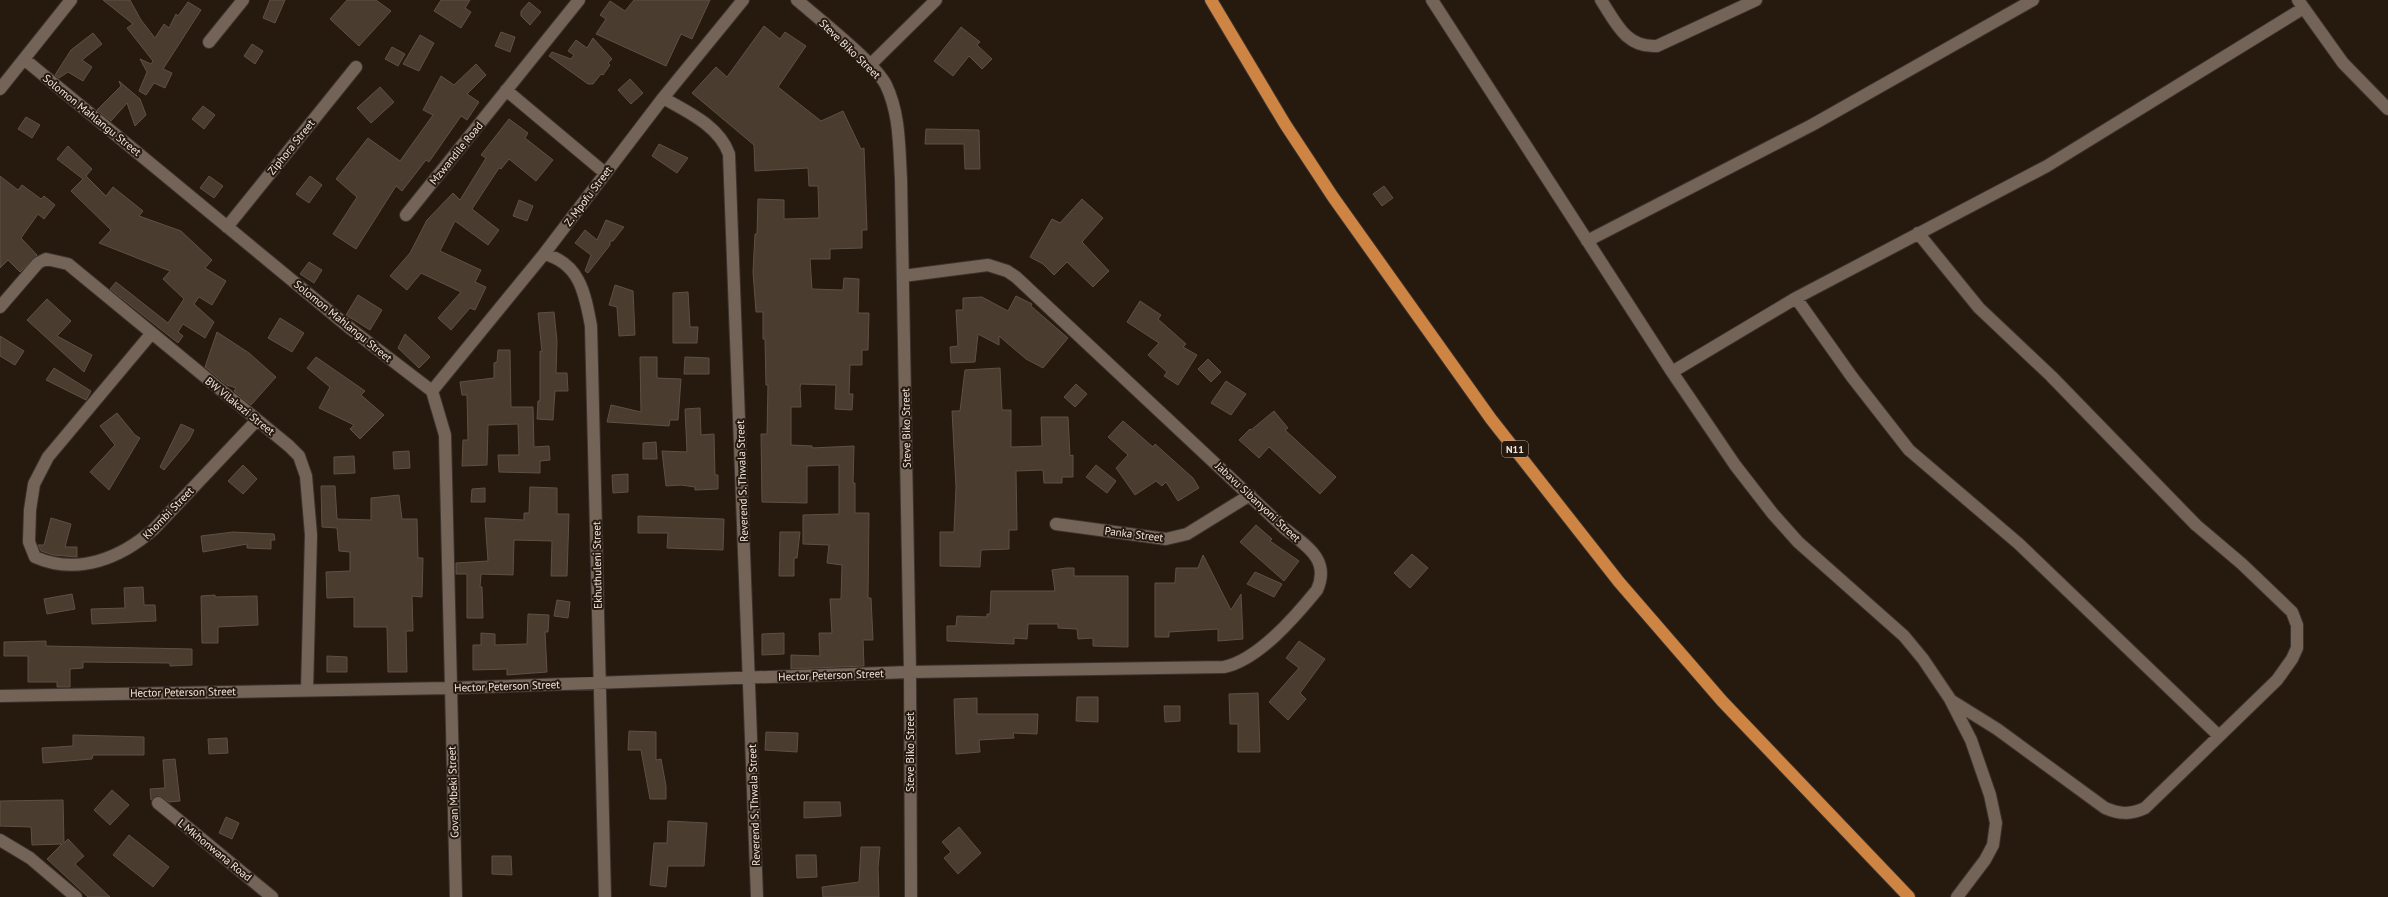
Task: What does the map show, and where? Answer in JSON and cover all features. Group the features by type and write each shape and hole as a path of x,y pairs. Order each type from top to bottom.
{"highway":[{"name":"N11","path":"1212,0 1285,124 1333,197 1491,419 1619,582 1717,696 1909,897"}],"street":[{"path":"0,89 71,0"},
{"path":"209,42 243,0"},
{"name":"Mzwandile Road","path":"406,215 579,0"},
{"name":"Z. Mpofu Street","path":"432,391 544,254 663,98 743,0"},
{"name":"Steve Biko Street","path":"797,0 870,66 886,84 895,109 901,179 903,276 910,672 911,897"},
{"path":"870,66 936,0"},
{"path":"1432,0 1672,372 1735,465 1773,514 1826,568 1904,636 1923,659 1950,699 1971,740 1990,795 1996,823 1993,845 1985,860 1957,897"},
{"path":"1601,0 1621,30 1634,43 1646,46 1657,46 1756,0"},
{"path":"1587,241 1812,125 2033,0"},
{"path":"1672,372 1796,298 2047,166 2300,5 2343,63 2388,108"},
{"name":"Solomon Mahlangu Street","path":"24,59 351,329 432,391"},
{"name":"Ziphora Street","path":"227,227 356,67"},
{"path":"506,90 605,173"},
{"name":"Reverend S. Thwala Street","path":"663,98 710,128 720,138 729,154 750,678 757,897"},
{"path":"1918,233 1979,308 2051,376 2196,525 2242,564 2292,612 2298,636 2292,659 2277,680 2218,735 2145,808 2134,813 2115,812 2105,808 1997,729 1950,699"},
{"name":"Ekhuthuleni Street","path":"544,254 553,256 569,266 579,279 585,294 591,326 605,897"},
{"name":"BW Vilakazi Street","path":"0,307 38,263 46,259 57,261 77,270 151,334 299,456 306,476 311,535 308,690"},
{"name":"Jabavu Sibanyoni Street","path":"903,276 988,265 1007,271 1016,277 1284,528 1310,549 1318,559 1321,571 1321,581 1317,590 1260,649 1244,661 1218,668 1015,670"},
{"path":"1796,298 1852,377 1909,450 2019,544 2218,735"},
{"name":"Khombi Street","path":"151,334 44,464 34,484 30,510 29,542 35,556 50,563 82,565 118,555 125,551 154,529 257,420"},
{"path":"432,391 445,435 450,688"},
{"name":"Panka Street","path":"1056,524 1166,539 1187,534 1250,495"},
{"name":"Hector Peterson Street","path":"0,696 450,688 600,684 910,672 1015,670"},
{"name":"Govan Mbeki Street","path":"450,688 456,897"},
{"name":"L Mkhonwana Road","path":"158,803 272,897"},
{"path":"0,840 30,858 76,897"}],"building":[{"path":"103,0 130,0 141,20 155,38 164,24 169,28 176,14 178,16 188,2 201,10 163,69 172,73 165,88 154,83 146,95 139,91 147,72 140,59 151,64 153,61 127,28 133,24"},
{"path":"270,0 285,0 275,23 263,18"},
{"path":"347,0 376,0 391,11 359,46 330,19"},
{"path":"441,0 470,0 465,8 471,12 461,28 434,11"},
{"path":"634,0 710,0 692,39 681,34 666,66 596,34 606,19 600,15 610,1 625,11"},
{"path":"529,2 541,12 530,25 521,16 521,11"},
{"path":"764,26 780,39 785,32 806,46 778,87 821,121 843,111 861,149 864,148 867,230 862,230 862,248 830,249 830,259 810,259 812,289 843,290 844,278 859,279 858,313 869,313 868,350 862,350 862,365 850,365 849,394 853,394 852,410 835,409 836,385 801,384 801,407 791,407 791,445 812,446 812,448 854,446 853,483 855,483 855,513 869,513 868,598 871,598 873,640 863,640 864,666 791,669 791,655 820,656 819,633 832,633 830,599 841,599 842,565 827,563 829,545 803,544 803,515 839,514 839,465 807,466 807,503 762,502 761,434 767,434 768,385 766,385 763,312 756,312 753,272 755,234 757,234 758,199 784,200 784,219 819,218 818,186 809,186 808,168 755,171 754,145 692,93 716,67 727,77"},
{"path":"961,27 980,42 977,45 992,59 982,69 969,56 953,76 934,61"},
{"path":"501,32 515,37 510,52 495,46"},
{"path":"93,33 102,44 82,60 92,67 83,81 68,72 59,78 55,75 71,50"},
{"path":"420,35 434,43 419,71 403,64"},
{"path":"593,38 612,59 608,63 610,65 603,75 601,74 593,84 588,84 549,56 552,52 571,59 574,55 568,51 576,40 587,48"},
{"path":"252,44 263,51 255,64 244,56"},
{"path":"392,47 405,54 398,66 385,59"},
{"path":"476,64 486,75 467,94 479,102 467,120 461,116 429,162 426,160 402,191 396,186 356,249 333,234 357,197 336,179 368,138 400,161 433,115 423,110 441,76 454,85"},
{"path":"630,79 643,93 631,104 618,90"},
{"path":"119,81 140,99 146,115 135,126 127,103 111,121 97,110 121,86"},
{"path":"380,87 394,102 371,123 357,108"},
{"path":"203,106 215,115 204,129 192,119"},
{"path":"26,117 40,125 32,138 18,129"},
{"path":"509,119 528,133 525,138 553,160 536,181 509,159 501,169 499,168 472,209 499,230 488,245 455,221 440,251 481,270 475,282 486,287 475,310 470,308 451,330 438,318 461,292 421,273 407,290 390,276 410,253 427,220 453,193 460,200 486,158 481,155"},
{"path":"926,129 979,130 980,169 965,169 964,144 925,144"},
{"path":"659,144 688,158 677,173 652,156"},
{"path":"68,146 92,169 86,176 106,196 113,187 143,211 139,216 181,231 212,260 205,268 226,281 212,305 199,297 194,304 214,322 205,338 183,324 178,332 183,336 178,343 110,289 116,282 168,323 184,299 163,279 170,271 99,243 111,230 71,191 83,179 57,159"},
{"path":"0,176 18,190 22,185 41,199 44,196 55,205 44,219 38,214 21,238 37,255 20,272 8,260 0,268"},
{"path":"209,176 223,186 214,198 200,188"},
{"path":"310,176 322,185 309,203 296,194"},
{"path":"1384,186 1393,198 1382,206 1373,194"},
{"path":"1082,199 1103,218 1082,242 1109,271 1093,287 1067,262 1054,275 1043,264 1030,257 1052,219 1060,223"},
{"path":"519,200 533,206 527,221 513,216"},
{"path":"606,220 624,227 613,241 610,241 610,245 588,273 585,271 591,255 575,243 585,230 597,240"},
{"path":"309,262 322,270 314,283 300,274"},
{"path":"615,285 633,291 635,335 619,336 617,307 609,305"},
{"path":"688,292 690,327 698,327 697,343 673,343 673,293"},
{"path":"358,295 382,310 370,330 346,315"},
{"path":"1016,296 1032,304 1031,306 1068,338 1043,368 1026,359 999,336 999,345 978,334 975,362 951,363 950,347 958,346 956,310 963,310 963,298 982,297 1008,311"},
{"path":"47,299 71,321 57,336 92,355 84,372 27,320"},
{"path":"1140,301 1161,315 1158,319 1186,344 1183,347 1197,355 1178,385 1164,376 1167,372 1148,355 1159,343 1127,322"},
{"path":"554,312 557,341 556,373 567,373 568,391 555,391 553,420 537,419 538,401 540,401 540,351 542,352 538,313"},
{"path":"280,318 304,333 292,352 268,338"},
{"path":"217,332 249,353 276,377 251,405 234,391 236,388 227,385 205,367"},
{"path":"405,334 430,357 419,368 398,348"},
{"path":"0,336 24,351 15,365 0,356"},
{"path":"498,350 510,350 511,407 533,407 534,447 549,446 550,460 540,461 540,473 499,472 498,455 519,455 518,424 488,425 487,465 462,466 463,440 468,440 467,395 462,395 460,382 494,378 494,363 497,362"},
{"path":"316,357 365,391 361,395 384,415 360,439 350,429 354,425 319,408 330,387 307,368"},
{"path":"640,357 657,357 657,378 681,379 678,420 670,420 669,426 607,422 611,405 641,412"},
{"path":"685,357 709,358 709,374 684,374"},
{"path":"1208,359 1221,372 1211,382 1198,369"},
{"path":"54,368 91,391 86,400 46,380"},
{"path":"1000,368 1002,410 1011,410 1011,447 1042,446 1041,417 1068,417 1070,456 1073,455 1073,477 1062,477 1062,483 1044,483 1043,470 1016,471 1017,530 1009,530 1009,549 981,550 980,567 940,566 940,532 954,532 956,487 952,411 960,411 965,370"},
{"path":"1226,381 1246,394 1231,415 1211,403"},
{"path":"1076,384 1087,394 1075,407 1064,397"},
{"path":"700,408 701,435 714,434 715,475 718,475 718,489 695,490 695,487 681,485 666,486 662,451 687,452 685,409"},
{"path":"1274,411 1288,428 1285,430 1336,477 1320,494 1269,447 1259,458 1239,440 1250,429 1251,430"},
{"path":"117,413 135,435 140,438 109,490 90,472 115,445 100,426"},
{"path":"1123,421 1153,447 1155,444 1193,478 1199,488 1178,501 1166,482 1162,486 1156,481 1135,495 1116,468 1128,455 1108,437"},
{"path":"181,424 194,430 189,440 164,470 160,467"},
{"path":"656,442 657,459 643,459 643,443"},
{"path":"409,451 410,468 394,469 393,452"},
{"path":"354,456 355,473 334,474 334,457"},
{"path":"243,465 257,479 243,494 228,481"},
{"path":"1096,465 1116,481 1107,493 1086,477"},
{"path":"628,474 628,492 613,493 612,475"},
{"path":"321,486 335,486 337,519 371,520 371,498 399,495 402,519 417,519 418,558 423,558 422,597 412,596 413,631 406,631 407,672 388,672 387,627 354,627 354,597 327,598 326,572 350,571 350,552 339,551 337,528 322,527"},
{"path":"530,487 557,488 557,514 569,514 567,576 551,576 552,541 514,540 513,575 481,574 480,587 482,587 483,618 467,618 467,574 456,574 456,563 488,561 485,518 524,520 524,513 529,513"},
{"path":"485,488 485,502 471,502 472,489"},
{"path":"638,516 724,519 723,550 667,548 668,533 638,533"},
{"path":"51,518 71,524 65,547 77,547 77,557 53,555 41,551 38,545 44,545"},
{"path":"1256,525 1272,539 1270,541 1299,561 1284,581 1240,542"},
{"path":"233,532 274,534 275,540 271,540 271,549 247,548 247,544 203,552 201,536"},
{"path":"780,532 800,532 797,558 794,558 794,576 779,576"},
{"path":"1412,554 1428,568 1410,588 1394,573"},
{"path":"1203,555 1231,610 1241,594 1243,639 1218,641 1218,629 1169,632 1169,637 1155,637 1155,583 1175,583 1176,568 1198,568"},
{"path":"1074,568 1074,576 1128,576 1128,647 1093,646 1093,638 1078,639 1077,629 1058,628 1058,624 1028,624 1027,639 1014,638 1014,644 947,641 947,626 956,626 957,616 987,617 987,614 990,614 991,591 1055,591 1052,570"},
{"path":"1255,572 1282,584 1274,597 1247,584"},
{"path":"143,587 144,605 155,605 156,621 92,624 91,609 125,608 124,588"},
{"path":"72,594 75,609 47,614 44,599"},
{"path":"215,595 215,597 257,596 258,625 218,627 218,643 202,643 201,596"},
{"path":"557,600 570,602 568,618 554,616"},
{"path":"528,614 549,615 548,632 545,632 547,672 507,675 507,669 473,670 473,645 481,645 481,633 495,634 495,645 527,644"},
{"path":"784,633 784,654 762,655 762,634"},
{"path":"46,641 46,646 192,649 192,665 170,666 170,663 83,662 83,668 70,669 70,687 57,687 57,682 28,682 28,656 4,656 4,642"},
{"path":"1299,641 1325,659 1300,693 1306,699 1288,720 1269,702 1299,668 1286,658"},
{"path":"327,656 347,657 347,672 327,672"},
{"path":"1258,693 1260,752 1238,752 1238,724 1230,724 1229,694"},
{"path":"1077,697 1098,697 1098,722 1076,721"},
{"path":"977,698 977,714 1038,714 1037,734 1013,733 1014,738 979,740 980,752 956,754 954,699"},
{"path":"1164,706 1180,706 1180,721 1165,722"},
{"path":"629,731 656,732 656,760 661,759 666,786 666,799 650,799 641,750 628,750"},
{"path":"766,732 798,733 797,752 765,750"},
{"path":"73,735 144,737 144,755 93,755 92,759 43,763 42,748 73,746"},
{"path":"227,738 228,753 209,754 208,739"},
{"path":"175,759 180,801 169,802 159,796 151,800 150,789 165,788 163,760"},
{"path":"112,790 129,805 110,825 94,810"},
{"path":"63,800 64,843 68,839 84,856 75,864 110,897 88,897 47,859 62,844 32,845 31,827 0,826 0,801"},
{"path":"804,802 840,802 841,816 804,818"},
{"path":"226,817 239,823 232,839 219,833"},
{"path":"668,821 707,823 704,866 668,866 666,887 650,885 654,843 667,843"},
{"path":"959,827 981,853 958,874 944,858 951,852 942,842"},
{"path":"129,835 169,867 153,887 113,855"},
{"path":"861,847 880,847 878,868 879,897 823,897 822,887 859,882"},
{"path":"796,855 816,855 817,877 797,878"},
{"path":"492,856 511,856 512,875 492,874"}]}
